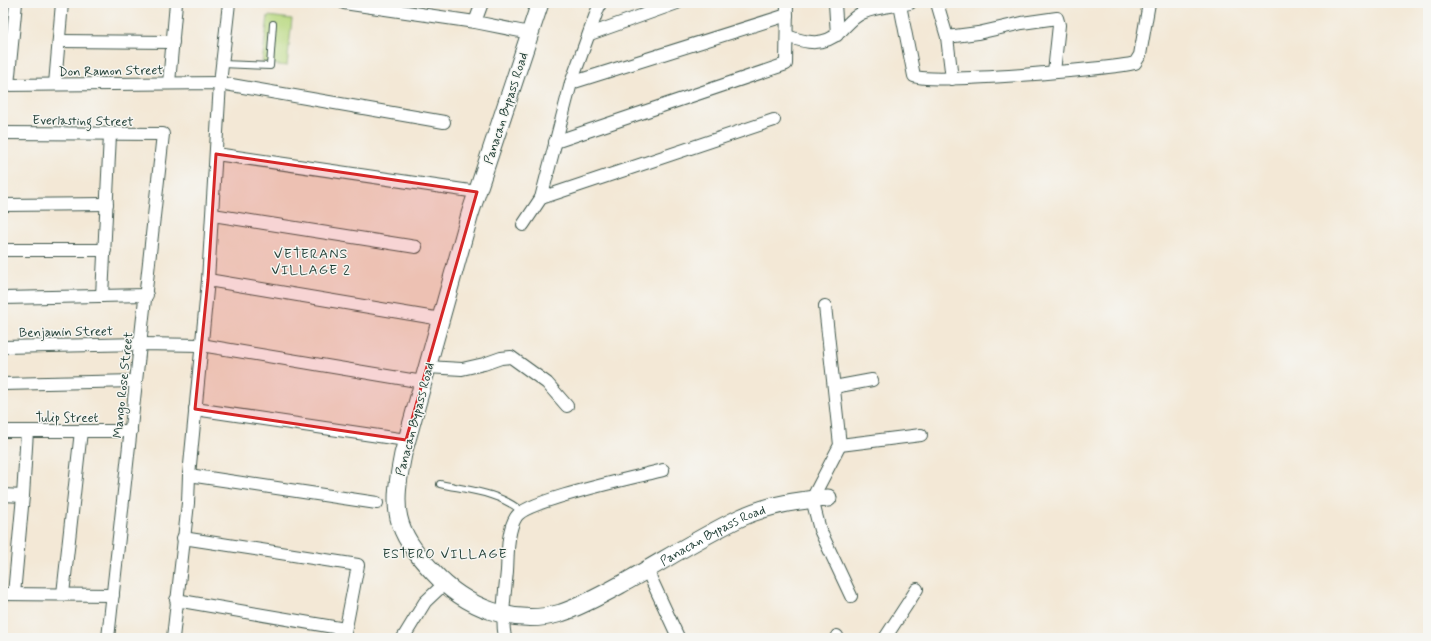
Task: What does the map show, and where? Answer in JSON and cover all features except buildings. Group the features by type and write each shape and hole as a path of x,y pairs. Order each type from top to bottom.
{"main road":[{"name":"Panacan Bypass Road","path":"540,3 477,192 406,440 397,482 396,507 400,527 406,541 417,556 444,584 466,600 483,609 503,615 531,618 560,613 593,599 741,517 778,505 820,498"}],"street":[{"path":"6,85 16,3"},
{"path":"55,84 62,3"},
{"path":"169,83 176,3"},
{"path":"173,638 189,487 188,474 208,280 220,83 229,3"},
{"path":"344,3 423,8 476,22 530,33"},
{"path":"476,22 482,3"},
{"path":"523,225 541,198 571,83 600,3"},
{"path":"590,34 677,3"},
{"path":"835,3 837,35"},
{"path":"937,3 948,37 952,79"},
{"path":"787,36 804,42 821,42 837,35 855,17 863,13 905,4 914,76 920,79 952,79 1054,72 1135,63 1139,58 1142,48 1149,3"},
{"path":"555,142 786,64 787,9 571,83"},
{"path":"948,37 978,34 1022,23 1057,18 1059,25 1054,72"},
{"path":"59,41 172,42"},
{"name":"Don Ramon Street","path":"6,85 220,83 444,122"},
{"path":"541,198 774,120"},
{"name":"Everlasting Street","path":"3,133 110,135 163,134"},
{"name":"Mango Rose Street","path":"108,638 163,134"},
{"path":"102,296 110,135"},
{"path":"216,154 477,192"},
{"path":"3,205 107,204"},
{"path":"213,215 416,247"},
{"path":"3,250 105,250"},
{"path":"208,280 441,319"},
{"path":"3,298 146,295"},
{"path":"825,306 840,445 820,498 820,530 851,596"},
{"name":"Benjamin Street","path":"3,347 141,344 201,345 425,375 466,368 501,358 511,357 547,383 567,406"},
{"path":"834,387 872,380"},
{"path":"3,384 135,381"},
{"path":"195,409 406,440"},
{"name":"Tulip Street","path":"3,431 131,431"},
{"path":"27,431 24,496 8,594 113,595"},
{"path":"62,594 81,431"},
{"path":"840,445 920,435"},
{"path":"505,638 503,615 510,534 516,517 521,511 552,499 663,470"},
{"path":"188,474 377,503"},
{"path":"3,495 24,496"},
{"path":"176,600 344,634 358,565 183,538"},
{"path":"647,570 678,637"},
{"path":"403,638 425,602 444,584"},
{"path":"885,638 917,589"}],"lane":[{"path":"222,64 270,66 273,24"},
{"path":"440,484 497,497 514,505 521,511"}],"highlighted area":[{"path":"216,154 477,192 406,440 195,409 208,280"}],"green space":[{"path":"268,16 292,19 287,66 262,63"}],"district":[{"name":"VETERANS VILLAGE 2","path":"311,262"},
{"name":"ESTERO VILLAGE","path":"445,553"}]}
